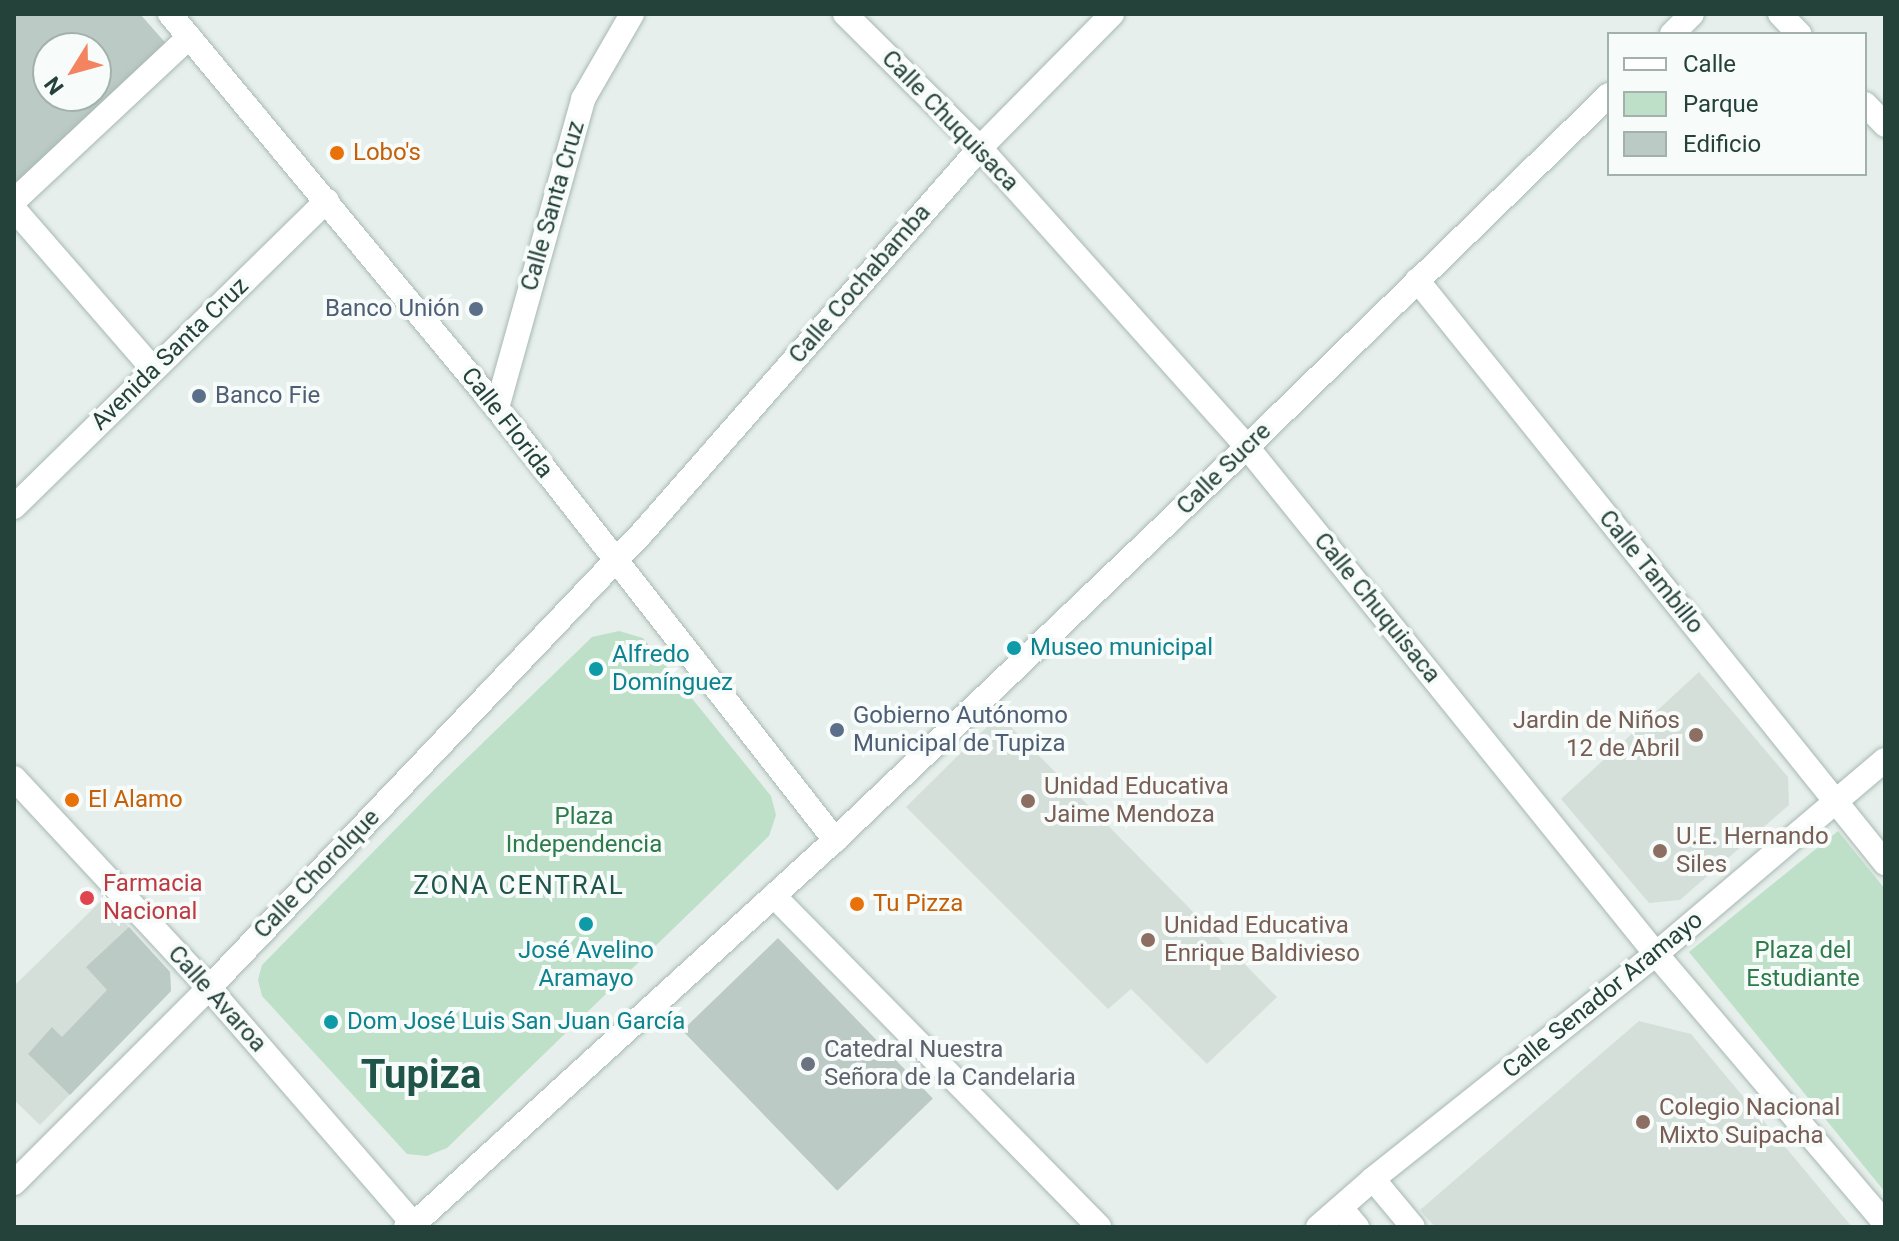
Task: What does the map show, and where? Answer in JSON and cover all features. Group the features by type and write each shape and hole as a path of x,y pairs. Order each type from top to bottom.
{"street":[{"name":"Calle Florida","path":"170,14 497,408 835,840"},
{"name":"Calle Santa Cruz","path":"497,408 583,99 632,14"},
{"name":"Calle Chuquisaca","path":"845,14 980,148 1247,447 1656,954 1885,1223"},
{"name":"Calle Cochabamba","path":"615,561 980,148 1112,14"},
{"path":"1674,32 1692,14"},
{"path":"1780,14 1797,32"},
{"path":"14,201 189,37"},
{"name":"Calle Sucre","path":"412,1226 835,840 1247,447 1607,97"},
{"path":"1867,106 1885,125"},
{"name":"Avenida Santa Cruz","path":"14,507 327,201"},
{"path":"14,209 154,370"},
{"name":"Calle Tambillo","path":"1417,280 1885,863"},
{"name":"Calle Chorolque","path":"14,1183 209,988 615,561"},
{"name":"Calle Senador Aramayo","path":"1318,1227 1349,1218 1373,1179 1656,954 1885,760"},
{"name":"Calle Avaroa","path":"14,778 209,988 412,1226"},
{"path":"774,896 1099,1227"},
{"path":"1373,1179 1413,1227"}],"shaded area":[{"path":"1699,672 1788,777 1789,805 1680,900 1649,903 1561,799"},
{"path":"999,715 1277,997 1207,1064 1131,989 1108,1009 906,807"},
{"path":"103,899 170,972 171,991 40,1125 14,1100 14,986"},
{"name":"Colegio Nacional Mixto Suipacha","path":"1639,1021 1691,1034 1852,1227 1435,1227 1420,1210"}],"green space":[{"name":"Plaza Independencia","path":"619,631 643,638 771,796 776,815 769,836 447,1148 427,1156 407,1154 262,996 258,980 262,965 432,792 592,637"},
{"name":"Plaza del Estudiante","path":"1838,831 1885,889 1885,1192 1689,952"}],"building":[{"path":"14,14 140,14 170,48 112,103 112,32 32,32 32,112 102,112 19,190 14,183"},
{"path":"129,927 170,972 171,991 70,1095 28,1054 52,1027 62,1037 107,990 86,967"},
{"name":"Catedral Nuestra Señora de la Candelaria","path":"778,938 933,1098 837,1191 682,1030"}],"place":[{"name":"Lobo's","path":"337,153"},
{"name":"Banco Unión","path":"476,309"},
{"name":"Banco Fie","path":"199,396"},
{"name":"Museo municipal","path":"1014,648"},
{"name":"Alfredo Domínguez","path":"596,669"},
{"name":"Gobierno Autónomo Municipal de Tupiza","path":"837,730"},
{"name":"Jardin de Niños 12 de Abril","path":"1696,735"},
{"name":"El Alamo","path":"72,800"},
{"name":"Unidad Educativa Jaime Mendoza","path":"1028,801"},
{"name":"U.E. Hernando Siles","path":"1660,851"},
{"name":"Farmacia Nacional","path":"87,898"},
{"name":"Tu Pizza","path":"857,904"},
{"name":"José Avelino Aramayo","path":"586,924"},
{"name":"Unidad Educativa Enrique Baldivieso","path":"1148,940"},
{"name":"Dom José Luis San Juan García","path":"331,1022"},
{"name":"Catedral Nuestra Señora de la Candelaria","path":"808,1064"},
{"name":"Colegio Nacional Mixto Suipacha","path":"1643,1122"}],"district":[{"name":"ZONA CENTRAL","path":"519,886"},
{"name":"Tupiza","path":"421,1075"}]}
